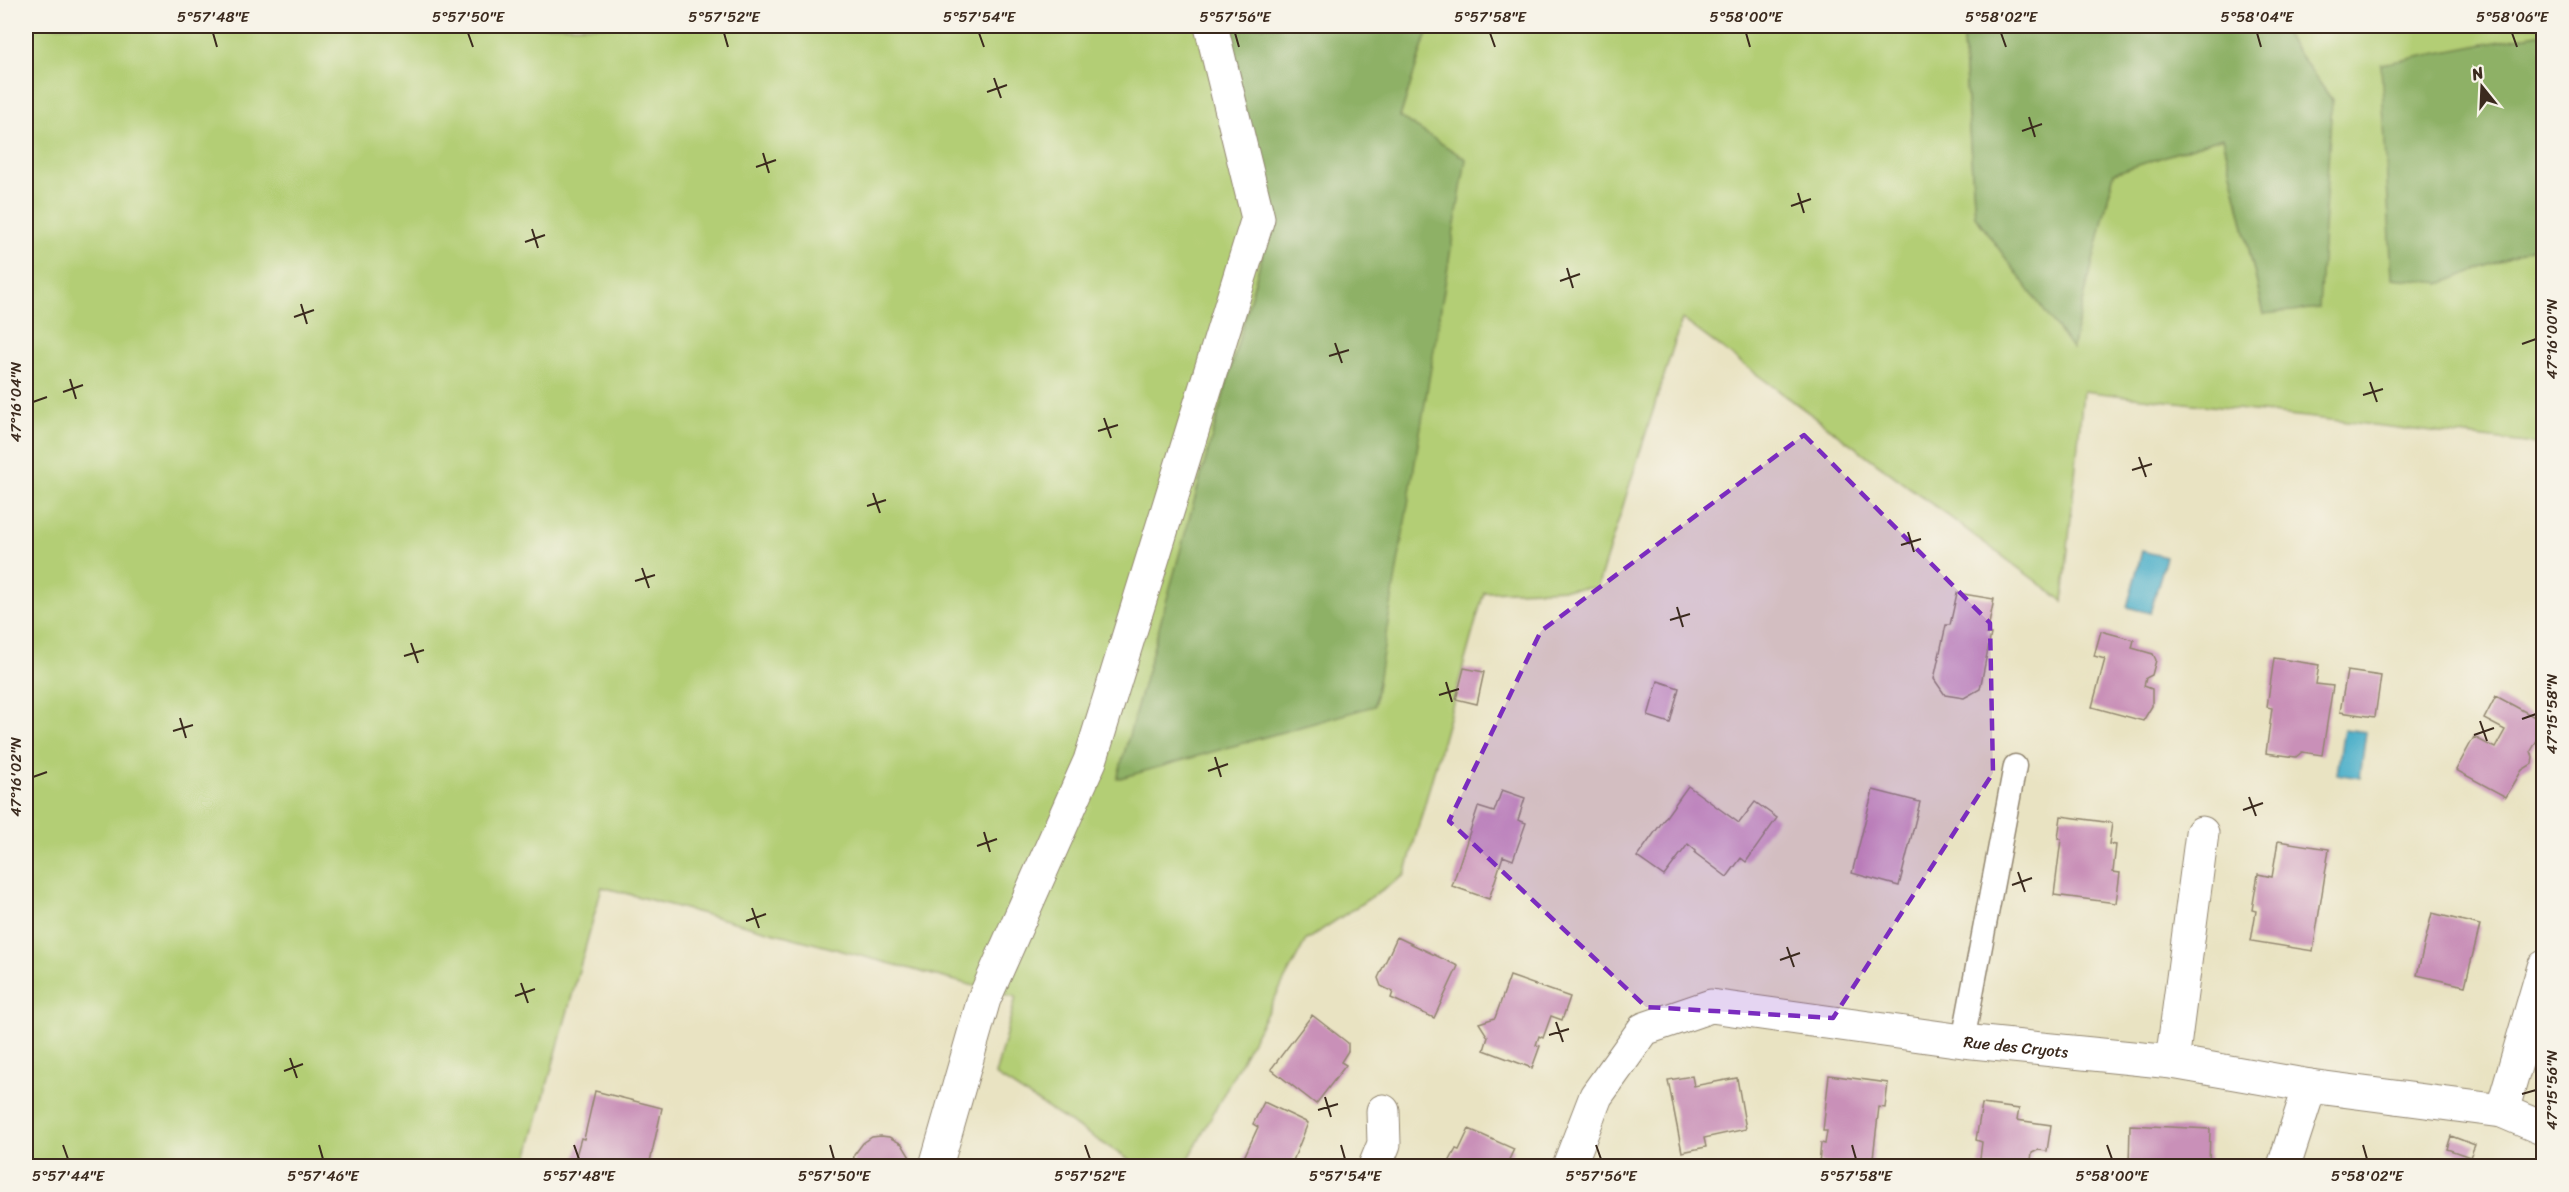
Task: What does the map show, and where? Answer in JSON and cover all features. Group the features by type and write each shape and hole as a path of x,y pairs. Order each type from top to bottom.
{"street":[{"path":"936,1167 984,999 1090,761 1258,218 1211,26"},
{"path":"2172,1062 2202,833"},
{"path":"2502,1111 2544,967"},
{"name":"Rue des Cryots","path":"1569,1167 1596,1096 1644,1029 1711,1006 1963,1041 2172,1062 2310,1086 2502,1111 2544,1129"},
{"path":"2284,1167 2310,1086"},
{"path":"1375,1167 1384,1144 1383,1111"}],"lane":[{"path":"1963,1041 2015,766"}],"highlighted area":[{"path":"1804,435 1990,623 1993,773 1833,1018 1646,1007 1449,821 1541,631"}],"green space":[{"path":"26,26 1222,26 1274,213 1118,779 1400,117 1429,26 1962,26 1975,216 2072,348 2114,173 2223,137 2264,314 2332,100 2279,26 2543,26 2543,445 2083,391 2063,601 1682,319 1597,588 1484,592 1405,875 1306,940 1185,1166 1139,1166 995,1075 1016,997 602,887 527,1158 527,1166 26,1166"},
{"path":"1222,26 1429,26 1400,117 1466,159 1374,706 1117,779 1274,213"},
{"path":"1962,26 2279,26 2332,100 2319,308 2264,314 2223,137 2114,173 2072,349 1975,216"},
{"path":"2543,33 2543,244 2443,283 2392,278 2381,64"}],"water":[{"path":"2142,551 2166,557 2150,613 2127,607"},
{"path":"2344,729 2366,732 2360,778 2337,774"}],"building":[{"path":"1957,593 1994,599 1987,634 1991,634 1980,689 1964,698 1945,695 1934,679 1946,625 1950,625"},
{"path":"2101,631 2134,640 2132,648 2153,654 2156,660 2152,675 2146,678 2144,686 2152,689 2152,706 2143,721 2092,707 2105,659 2094,656"},
{"path":"2274,658 2319,665 2316,684 2333,686 2322,755 2302,752 2296,757 2266,753 2272,708 2267,707"},
{"path":"1464,668 1484,672 1477,704 1456,699"},
{"path":"2347,671 2381,676 2375,717 2340,712"},
{"path":"1658,681 1679,688 1670,723 1648,716"},
{"path":"2496,696 2544,722 2544,728 2531,751 2532,764 2522,770 2506,797 2456,770 2474,737 2495,748 2505,730 2484,719"},
{"path":"1688,786 1739,823 1755,802 1777,818 1746,862 1741,858 1727,877 1695,853 1696,851 1688,844 1664,876 1637,857"},
{"path":"1502,790 1525,798 1518,820 1526,823 1513,860 1503,856 1489,899 1452,886 1478,807 1494,812"},
{"path":"1873,790 1920,802 1899,886 1852,873"},
{"path":"2061,816 2112,823 2109,844 2116,845 2113,872 2120,873 2116,903 2054,895 2061,839 2058,839"},
{"path":"2278,841 2329,849 2313,951 2251,941 2256,911 2252,910 2258,874 2272,877"},
{"path":"2432,913 2480,925 2465,986 2417,975"},
{"path":"1397,937 1458,966 1434,1018 1391,998 1393,992 1381,986 1378,978"},
{"path":"1510,976 1570,997 1562,1020 1551,1016 1543,1038 1539,1036 1536,1045 1540,1046 1532,1068 1484,1050 1488,1037 1479,1023 1495,1018"},
{"path":"1312,1015 1348,1043 1348,1051 1341,1062 1346,1065 1316,1104 1271,1069"},
{"path":"1829,1075 1888,1083 1885,1108 1879,1107 1872,1166 1819,1163 1821,1143 1825,1144 1827,1131 1823,1131"},
{"path":"1692,1076 1694,1086 1737,1078 1746,1129 1704,1138 1706,1147 1682,1152 1668,1080"},
{"path":"595,1091 662,1108 649,1166 573,1166 581,1138 584,1139"},
{"path":"1264,1102 1308,1123 1291,1166 1240,1166 1258,1127 1253,1124"},
{"path":"1982,1104 2019,1109 2017,1120 2051,1125 2047,1151 2038,1150 2032,1153 2030,1166 1979,1166 1982,1142 1976,1140"},
{"path":"2130,1125 2210,1129 2209,1166 2129,1166"},
{"path":"1469,1129 1514,1149 1506,1166 1447,1166 1456,1149 1459,1150"},
{"path":"2451,1136 2475,1145 2470,1157 2447,1149"},
{"path":"872,1137 889,1137 902,1144 911,1159 911,1166 853,1166 854,1155 863,1143"}]}
